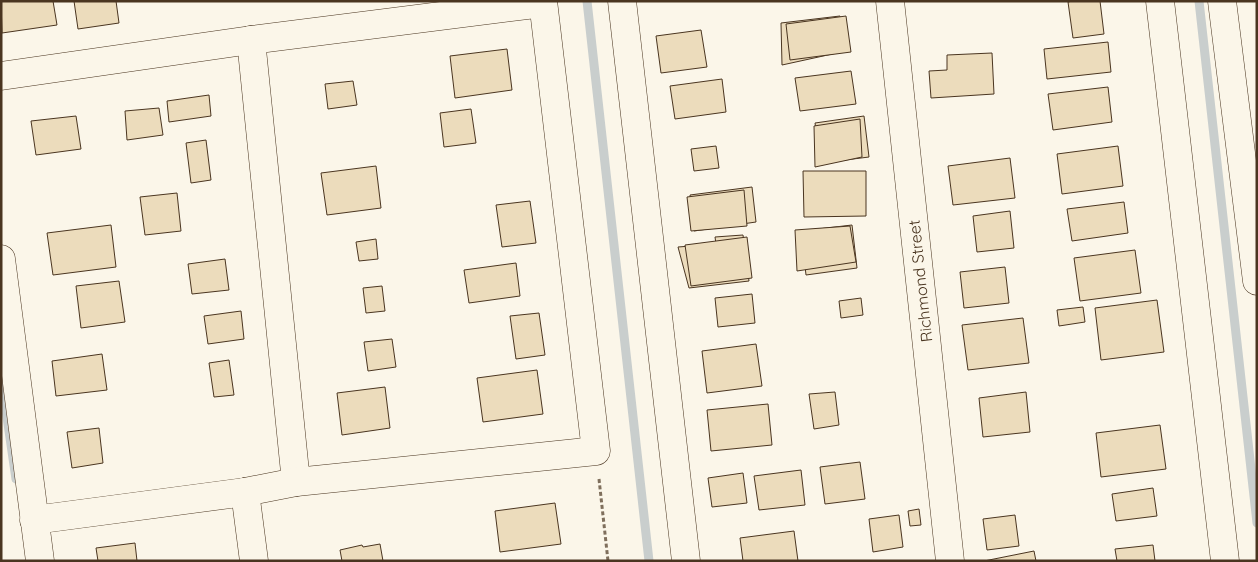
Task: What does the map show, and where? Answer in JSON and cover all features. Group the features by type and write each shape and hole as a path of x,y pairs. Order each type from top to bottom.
{"street":[{"path":"622,1 686,561"},
{"name":"Richmond Street","path":"890,1 950,561"},
{"path":"1160,1 1225,561"},
{"path":"1222,1 1257,281"},
{"path":"1,76 251,40 543,2 596,451 296,482 245,492 34,520"},
{"path":"251,40 296,482"},
{"path":"1,259 40,561"},
{"path":"245,492 254,561"}],"path":[{"path":"596,451 608,561"}],"building":[{"path":"1,1 53,1 57,25 2,33"},
{"path":"74,1 116,1 119,23 78,29"},
{"path":"1100,1 1104,34 1073,38 1068,2"},
{"path":"840,16 846,51 782,65 781,23"},
{"path":"846,16 851,52 790,60 786,24"},
{"path":"701,30 707,67 661,73 656,36"},
{"path":"1108,42 1111,72 1047,79 1044,49"},
{"path":"507,49 512,90 455,98 450,56"},
{"path":"992,53 994,94 931,98 929,71 947,70 947,55"},
{"path":"851,71 856,104 800,111 795,78"},
{"path":"722,79 726,112 675,119 670,86"},
{"path":"353,81 357,105 328,109 325,84"},
{"path":"1108,87 1112,122 1053,130 1048,94"},
{"path":"209,95 211,116 169,122 167,101"},
{"path":"159,108 163,135 127,140 125,111"},
{"path":"471,109 476,143 444,147 440,113"},
{"path":"76,116 81,149 36,155 31,121"},
{"path":"864,116 869,157 821,163 815,123"},
{"path":"860,119 862,157 815,167 814,126"},
{"path":"206,140 211,180 191,183 186,143"},
{"path":"716,146 719,168 694,171 691,149"},
{"path":"1118,146 1123,186 1062,194 1057,154"},
{"path":"1010,158 1015,198 953,205 948,166"},
{"path":"376,166 381,208 327,215 321,173"},
{"path":"803,171 866,171 866,216 804,217"},
{"path":"752,187 756,222 694,231 690,195"},
{"path":"744,190 747,226 691,231 687,197"},
{"path":"177,193 181,231 145,235 140,197"},
{"path":"530,201 536,243 502,247 496,205"},
{"path":"1124,202 1128,233 1072,241 1067,209"},
{"path":"1010,211 1014,248 977,252 973,216"},
{"path":"111,225 116,267 53,275 47,233"},
{"path":"852,225 857,268 806,275 801,231"},
{"path":"850,226 856,262 797,271 795,230"},
{"path":"743,235 749,281 689,288 678,247 716,244 715,237"},
{"path":"747,237 752,278 691,286 685,245"},
{"path":"376,239 378,259 359,261 356,242"},
{"path":"1135,250 1141,293 1080,301 1074,258"},
{"path":"225,259 229,290 192,294 188,264"},
{"path":"516,263 520,296 469,303 464,270"},
{"path":"1005,267 1009,303 964,308 960,272"},
{"path":"119,281 125,322 81,328 76,286"},
{"path":"382,286 385,311 366,313 363,288"},
{"path":"752,294 755,323 718,327 715,298"},
{"path":"861,298 863,315 841,318 839,301"},
{"path":"1157,300 1164,352 1101,360 1095,308"},
{"path":"1083,307 1085,322 1059,326 1057,310"},
{"path":"241,311 244,339 208,344 204,316"},
{"path":"539,313 545,355 516,359 510,316"},
{"path":"1023,318 1029,363 968,370 962,325"},
{"path":"392,339 396,367 368,371 364,342"},
{"path":"756,344 762,386 707,393 702,351"},
{"path":"102,354 107,390 56,396 52,361"},
{"path":"229,360 234,395 214,397 209,363"},
{"path":"537,370 543,414 483,422 477,378"},
{"path":"385,387 390,428 342,435 337,393"},
{"path":"835,392 839,425 814,429 809,394"},
{"path":"1026,392 1030,432 983,437 979,398"},
{"path":"768,404 772,445 711,451 707,410"},
{"path":"1160,425 1166,469 1101,477 1096,433"},
{"path":"99,428 103,463 72,468 67,432"},
{"path":"860,462 865,499 825,504 820,467"},
{"path":"801,470 805,505 759,510 754,476"},
{"path":"743,473 747,503 712,507 708,478"},
{"path":"1153,488 1157,516 1116,521 1112,494"},
{"path":"555,503 561,544 500,552 495,511"},
{"path":"919,509 921,525 910,526 908,511"},
{"path":"899,515 903,547 873,552 869,519"},
{"path":"1015,515 1019,546 987,550 983,519"},
{"path":"794,531 798,561 743,561 740,538"},
{"path":"135,543 137,561 98,561 96,548"},
{"path":"380,544 383,561 342,561 340,550 362,545 363,547"},
{"path":"1153,545 1155,561 1117,561 1115,549"},
{"path":"1034,551 1036,561 984,561"}],"waterway":[{"path":"587,1 649,561"},
{"path":"1199,1 1257,523"},
{"path":"1,376 16,479"}]}
